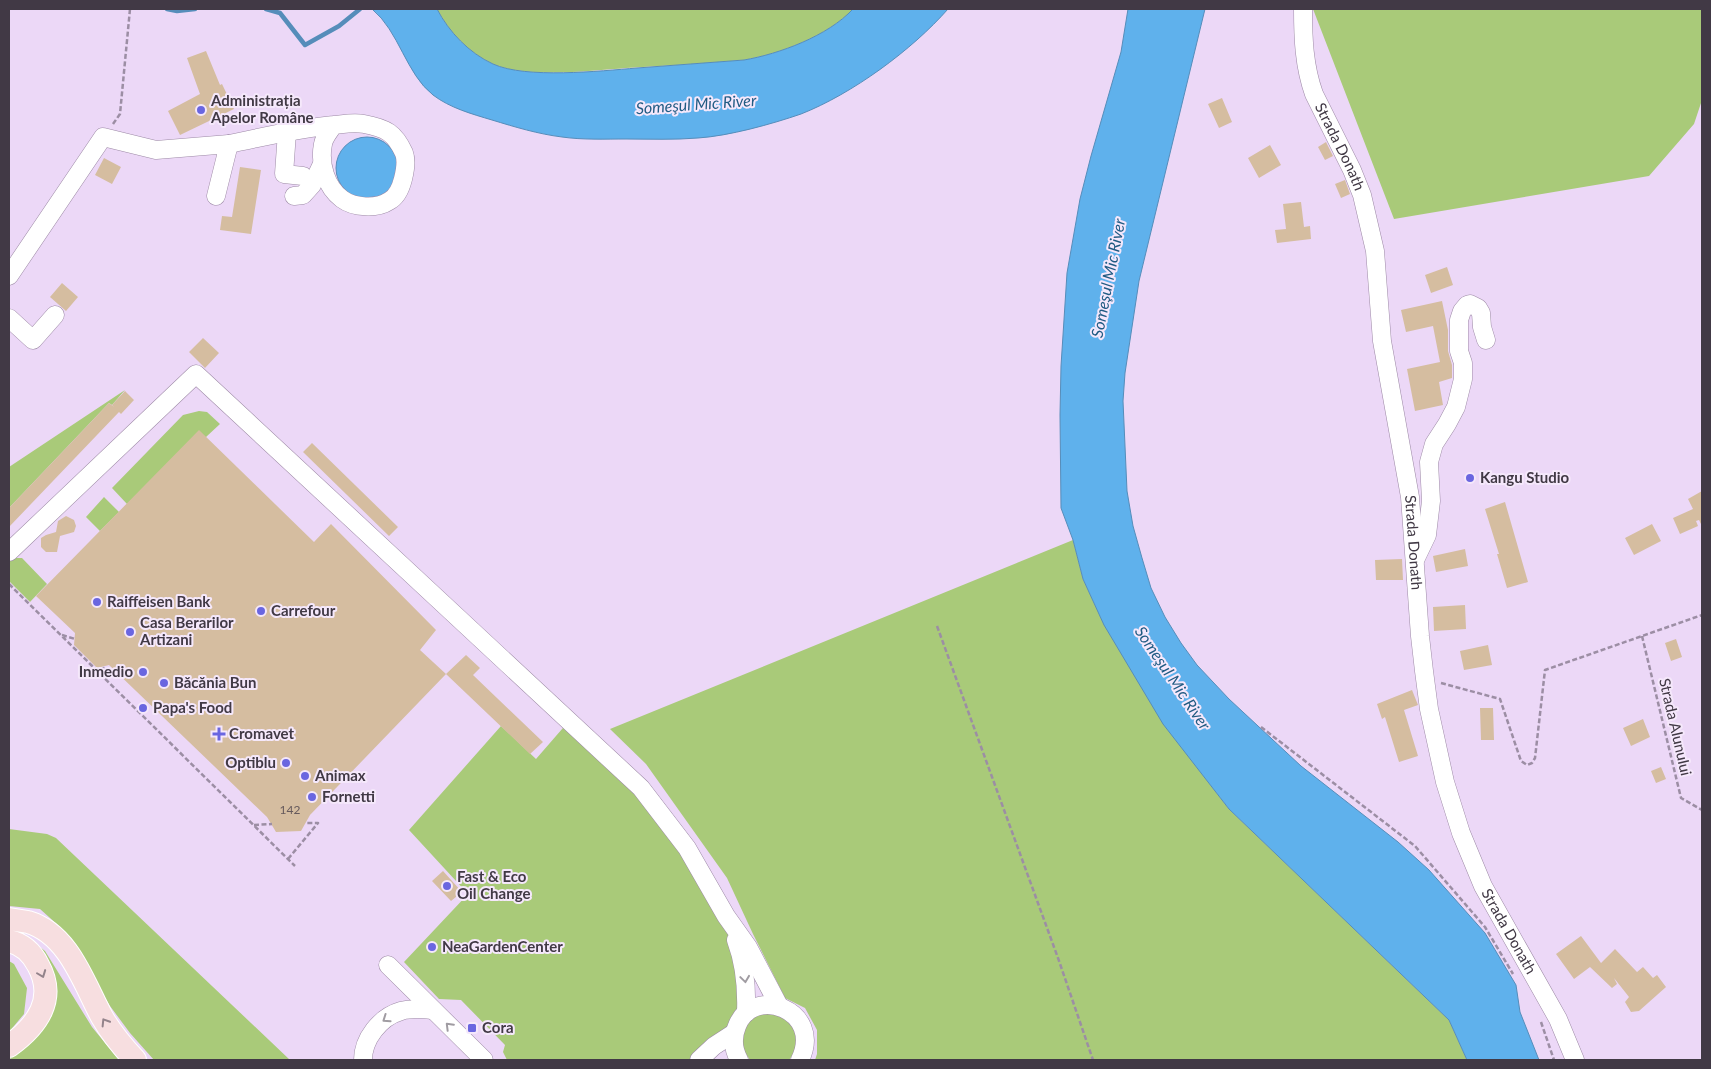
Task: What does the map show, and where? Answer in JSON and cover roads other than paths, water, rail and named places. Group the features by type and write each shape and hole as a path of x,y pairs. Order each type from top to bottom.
{"main road":[{"path":"9,919 29,923 43,930 62,945 79,972 103,1019 124,1049 135,1060"},
{"path":"9,941 29,952 36,960 44,976 46,991 44,1006 33,1025 9,1046"}],"street":[{"name":"Strada Donath","path":"1302,9 1304,47 1310,81 1314,94 1352,170 1369,219 1375,250 1382,341 1410,497 1425,679 1429,709 1444,782 1460,833 1483,886 1558,1019 1575,1060"},
{"path":"9,276 103,137 156,150 229,144 287,132 334,125 356,122 380,127 398,140 405,157 405,172 401,189 390,201 373,206 355,205 342,199 332,188 325,178 322,164 323,143 334,125"},
{"path":"287,132 284,174 303,176"},
{"path":"216,196 229,144"},
{"path":"294,196 303,195 312,185 322,164"},
{"path":"1414,560 1427,535 1431,501 1429,462 1434,444 1456,408 1463,379 1464,371 1459,352 1458,334 1459,320 1462,311 1467,305 1470,304 1478,308 1481,313 1482,327 1486,340"},
{"path":"9,318 33,340 55,315"},
{"path":"9,552 196,374 642,788 687,848 726,916 748,947 779,1006"},
{"path":"726,916 741,953 746,983 746,1013"},
{"path":"388,966 484,1060"},
{"path":"739,1060 733,1043 738,1022 746,1013 760,1006 770,1005 788,1010 796,1016 802,1025 806,1038 804,1052 800,1060"},
{"path":"363,1060 363,1051 370,1037 378,1025 389,1016 402,1010 432,1010"},
{"path":"699,1060 714,1046 734,1033"}],"water":[{"name":"Someşul Mic River","path":"372,9 437,9 447,26 460,41 476,54 493,64 507,69 564,73 744,60 787,48 817,35 843,19 853,9 948,9 917,40 860,83 820,105 790,118 710,137 586,139 553,136 535,132 469,113 440,100 416,76 389,29"},
{"name":"Someşul Mic River","path":"1128,9 1205,9 1139,281 1125,373 1123,401 1127,491 1133,526 1151,588 1165,617 1181,643 1197,665 1229,699 1301,766 1398,842 1429,870 1485,933 1516,985 1520,1012 1539,1060 1467,1060 1449,1020 1229,809 1163,724 1104,625 1083,579 1073,540 1061,508 1061,366 1067,273 1080,199 1121,52"},
{"path":"361,137 373,137 389,146 396,156 398,168 396,180 389,190 373,199 361,199 350,194 341,185 336,174 336,162 341,151 350,142"}],"waterway":[{"path":"167,9 177,11 195,9"},
{"path":"266,9 280,13 305,45 339,26 360,9"}],"place":[{"name":"Administrația Apelor Române","path":"201,110"},
{"name":"Kangu Studio","path":"1470,478"},
{"name":"Raiffeisen Bank","path":"97,602"},
{"name":"Carrefour","path":"261,611"},
{"name":"Casa Berarilor Artizani","path":"130,632"},
{"name":"Inmedio","path":"143,672"},
{"name":"Băcănia Bun","path":"164,683"},
{"name":"Papa's Food","path":"143,708"},
{"name":"Cromavet","path":"219,734"},
{"name":"Optiblu","path":"286,763"},
{"name":"Animax","path":"305,776"},
{"name":"Fornetti","path":"312,797"},
{"name":"Fast & Eco Oil Change","path":"447,886"},
{"name":"NeaGardenCenter","path":"432,947"},
{"name":"Cora","path":"472,1028"}]}
